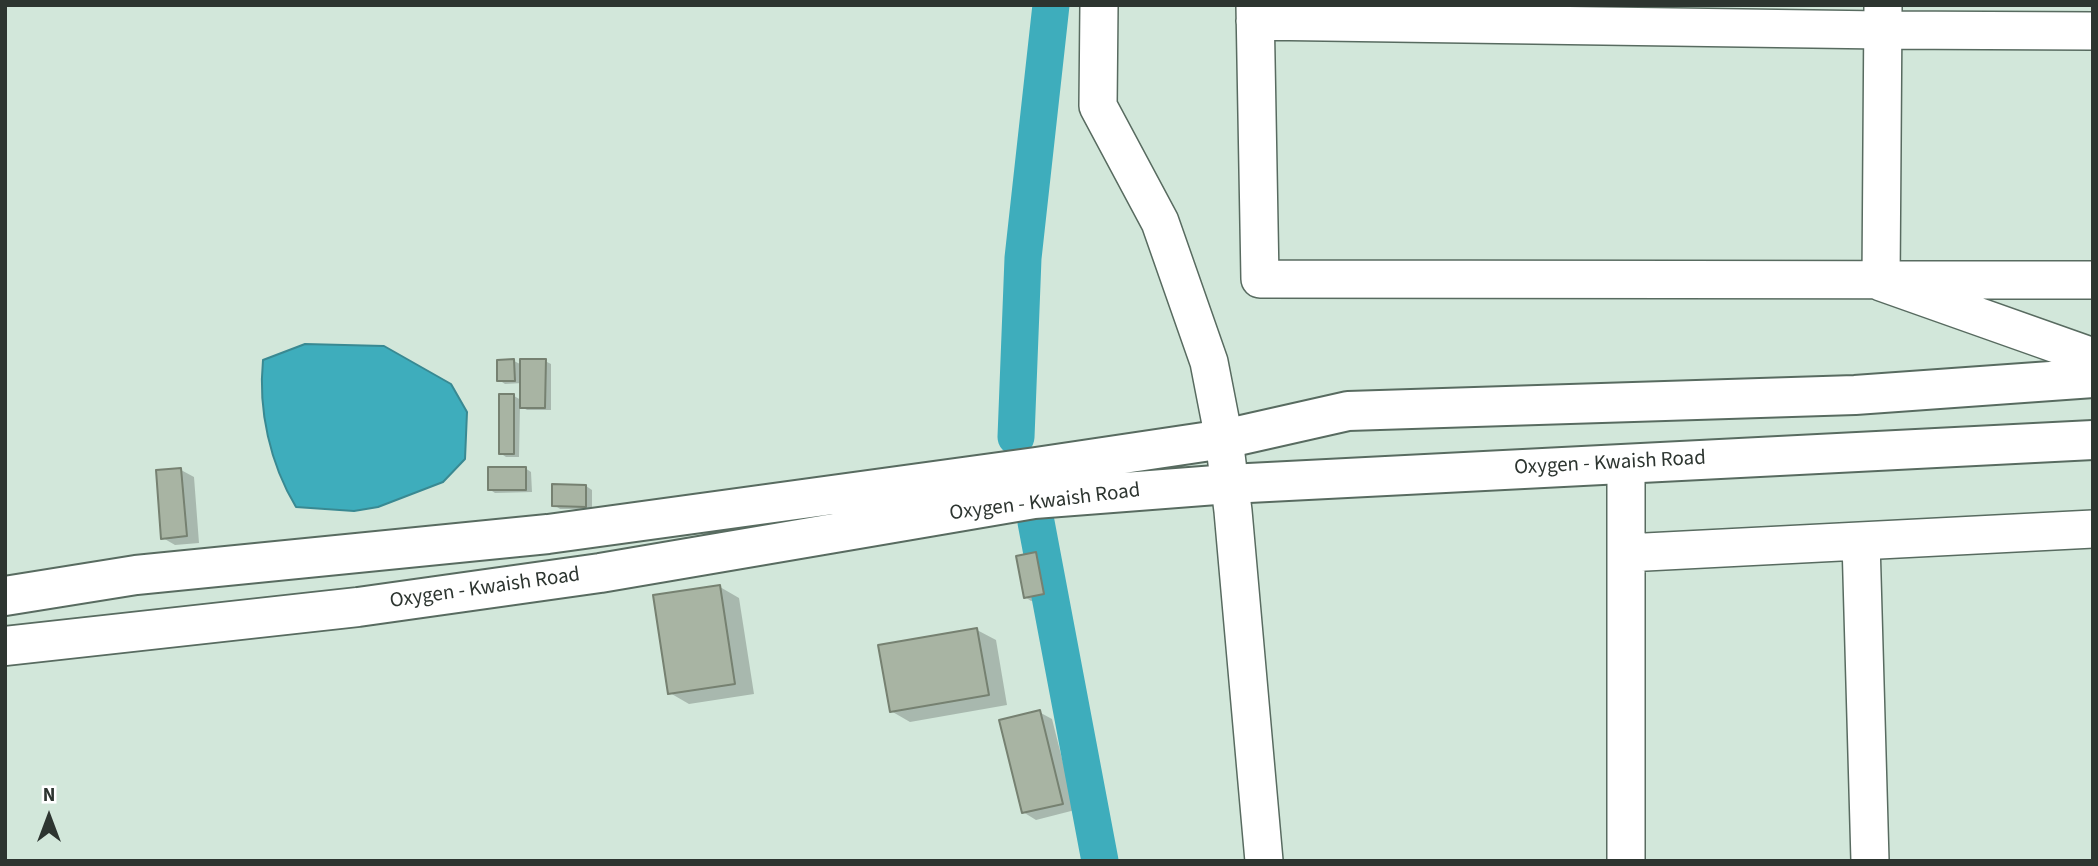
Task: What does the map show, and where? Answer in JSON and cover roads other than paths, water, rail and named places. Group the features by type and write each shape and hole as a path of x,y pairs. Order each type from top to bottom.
{"main road":[{"name":"Oxygen - Kwaish Road","path":"5,596 136,575 548,534 1041,474 1224,439 1348,411 1855,395 2093,378"},
{"name":"Oxygen - Kwaish Road","path":"5,646 358,607 546,581 1034,499 1229,484 2093,440"}],"street":[{"path":"1099,5 1098,106 1160,222 1209,362 1224,439 1264,861"},
{"path":"2093,31 1883,18 1255,13 1260,279 1881,282 2093,280"},
{"path":"1881,282 1883,18"},
{"path":"1881,282 2093,357"},
{"path":"1626,464 1626,861"},
{"path":"1626,553 2093,529"},
{"path":"1861,541 1870,861"}],"water":[{"path":"305,344 384,346 451,384 467,412 465,459 443,482 378,507 354,511 296,507 279,473 268,436 262,398 263,360"}],"waterway":[{"path":"1016,437 1023,258 1051,5"},
{"path":"1036,522 1100,861"}]}
